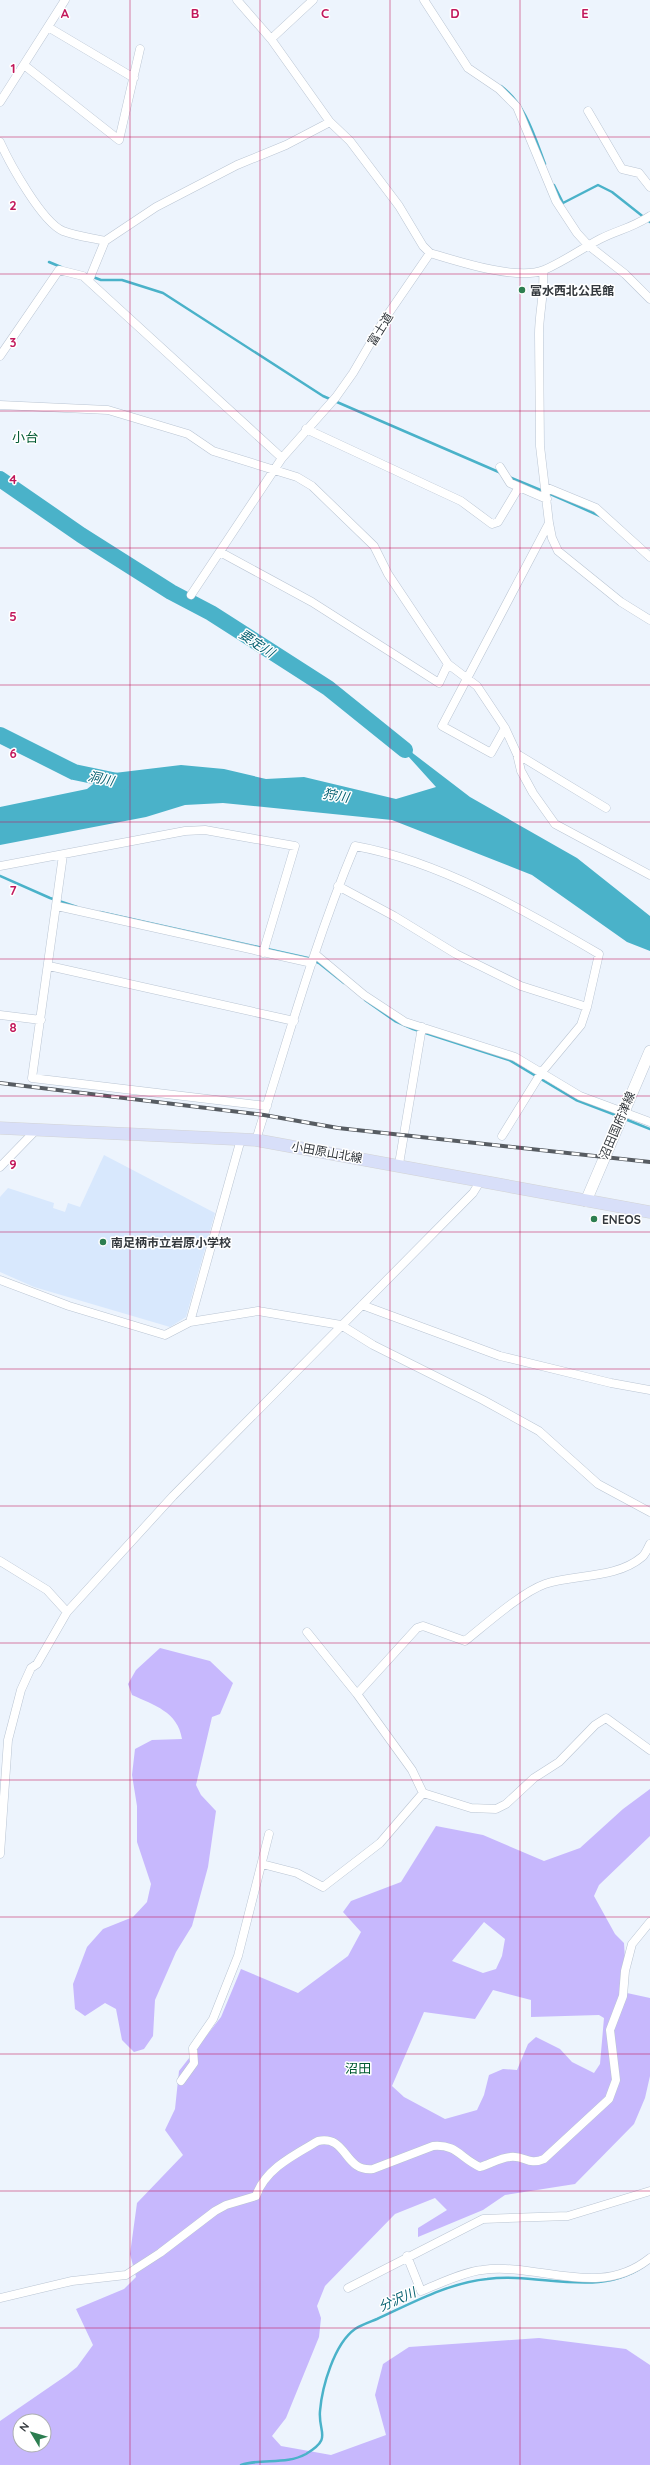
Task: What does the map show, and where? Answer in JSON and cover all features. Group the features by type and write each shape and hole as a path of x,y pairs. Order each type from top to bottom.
{"main road":[{"name":"沼田国府津線","path":"586,1201 623,1111 650,1051"},
{"name":"小田原山北線","path":"0,1128 256,1140 399,1164 586,1201 650,1212"}],"street":[{"path":"0,102 65,0"},
{"path":"237,0 271,39 330,122 350,141 399,206 423,246 430,253 483,268 526,273 543,271 588,245 642,222 650,216"},
{"path":"271,39 313,0"},
{"path":"424,0 468,68 498,89 517,107 556,201 564,216 588,245 625,274 650,299"},
{"path":"48,27 134,78"},
{"path":"24,65 119,140 140,49"},
{"path":"588,111 622,169 639,173 650,187"},
{"path":"89,280 105,241 176,197 236,165 286,144 330,122"},
{"path":"0,142 26,190 54,225 63,231 105,241"},
{"name":"富士道","path":"191,595 282,458 306,429 336,397 353,373 384,320 430,253"},
{"path":"0,356 59,270 83,276 177,364 282,458"},
{"path":"543,271 545,287 539,315 538,334 540,446 549,523 558,551 621,602 650,620"},
{"path":"0,405 108,410 188,434 213,451 297,477 312,486 374,546 388,574 448,664 467,676 477,686 505,728 517,754 521,771 533,793 555,824 650,875"},
{"path":"306,429 462,501 492,524 498,522 519,487"},
{"path":"500,467 510,483 547,499"},
{"path":"545,487 596,508 650,556"},
{"path":"505,728 491,753 442,726 549,523"},
{"path":"220,552 306,598 439,683 448,664"},
{"path":"517,754 606,808"},
{"path":"0,866 185,831 205,830 295,846 263,953"},
{"path":"256,1140 315,954 338,886 355,846 379,850 445,875 506,901 599,954 588,1007 580,1025 541,1073 502,1136"},
{"path":"63,855 49,966 32,1078 267,1106"},
{"path":"338,886 394,916 456,954 521,986 588,1007"},
{"path":"57,906 312,963"},
{"path":"315,954 385,1011 405,1022 422,1026 515,1057 580,1096 650,1122"},
{"path":"49,966 294,1021"},
{"path":"0,1015 41,1020"},
{"path":"399,1164 422,1026"},
{"path":"0,1167 36,1130"},
{"path":"190,1322 241,1139"},
{"path":"0,1854 8,1740 21,1690 31,1668 37,1664 67,1612 173,1496 472,1193 481,1180"},
{"path":"0,1280 69,1306 165,1335 190,1322 258,1311 341,1326 373,1345 483,1400 539,1431 598,1484 650,1512"},
{"path":"362,1305 500,1356 603,1381 650,1390"},
{"path":"357,1694 417,1628 423,1626 465,1641 535,1589 545,1584 600,1575 621,1568 643,1557 650,1544"},
{"path":"0,1561 47,1590 67,1612"},
{"path":"307,1632 357,1694 412,1770 423,1792 471,1808 496,1809 506,1804 534,1778 559,1762 594,1725 606,1718 650,1750"},
{"path":"262,1864 297,1873 323,1887 380,1843 423,1792"},
{"path":"181,2081 194,2063 193,2048 213,2019 238,1956 269,1834"},
{"path":"0,2298 72,2281 126,2275 166,2248 215,2211 226,2205 256,2196 260,2184 271,2172 318,2141 326,2140 338,2145 345,2151 351,2163 364,2170 373,2169 433,2146 442,2145 450,2146 470,2162 480,2167 516,2156 528,2162 537,2162 544,2158 609,2099 614,2090 616,2080 610,2030 623,1996 625,1971 632,1944 650,1922"},
{"path":"348,2288 407,2256 483,2219 568,2216 650,2191"},
{"path":"407,2256 421,2290 481,2270 518,2271 595,2279 618,2276 650,2258"}],"shaded area":[{"name":"南足柄市立岩原小学校","path":"104,1155 215,1213 186,1317 170,1327 34,1287 0,1272 0,1197 8,1188 54,1203 53,1208 65,1212 68,1203 80,1207"},
{"path":"160,1648 210,1661 233,1683 220,1714 212,1717 196,1785 201,1795 216,1811 208,1867 192,1926 176,1952 155,2000 153,2036 144,2049 134,2052 122,2040 116,2009 105,2003 85,2016 75,2009 73,1984 87,1947 103,1929 133,1917 147,1902 151,1884 137,1842 137,1806 132,1775 135,1749 152,1740 182,1739 176,1722 156,1706 132,1695 128,1684 136,1670"},
{"path":"650,1789 650,1836 599,1885 594,1896 615,1934 624,1943 627,1993 650,1998 650,2076 645,2098 634,2124 575,2184 505,2195 483,2210 418,2237 418,2228 447,2210 435,2198 395,2214 325,2286 317,2306 321,2318 319,2337 286,2418 272,2436 281,2446 331,2455 386,2435 375,2395 383,2364 409,2347 539,2338 626,2349 650,2365 650,2465 0,2465 0,2421 77,2367 93,2345 76,2309 124,2289 136,2277 130,2254 137,2203 183,2155 165,2130 175,2109 179,2071 221,2017 241,1969 298,1993 348,1956 361,1932 343,1912 351,1901 401,1882 436,1826 483,1835 544,1861 580,1848 623,1809","holes":["484,1922 505,1939 502,1956 496,1969 483,1973 452,1961","493,1990 531,2000 531,2017 599,2015 604,2018 600,2064 594,2073 572,2062 560,2049 536,2037 528,2044 517,2070 503,2069 489,2075 484,2095 477,2110 445,2119 404,2097 392,2086 424,2012 475,2019"]}],"water":[{"name":"狩川","path":"389,735 470,797 577,858 650,916 650,951 627,942 532,875 392,820 223,803 185,805 146,817 0,845 0,807 87,789 106,774 181,765 224,769 266,779 304,777 396,799 436,787"}],"waterway":[{"path":"501,86 510,94 523,111 545,164"},
{"path":"554,185 563,203 598,185 612,192 650,222"},
{"path":"49,262 61,267"},
{"path":"93,277 101,280 122,280 163,293 323,396 501,473"},
{"path":"509,477 543,491"},
{"name":"要定川","path":"0,479 81,535 171,592 211,613 328,688 405,750"},
{"path":"548,493 600,516"},
{"name":"洞川","path":"0,735 74,772 122,782"},
{"path":"0,876 50,898 77,907"},
{"path":"100,912 308,958 319,963 344,983"},
{"path":"365,1000 395,1021 413,1029 509,1060 576,1100 618,1116"},
{"path":"625,1119 650,1129"},
{"name":"分沢川","path":"241,2465 298,2457 306,2454 319,2444 322,2439 320,2419 321,2401 326,2378 335,2355 341,2345 348,2336 360,2326 430,2294 473,2281 507,2278 570,2282 611,2280 630,2274 648,2263"}],"railway":[{"path":"0,1083 264,1115 338,1128 650,1162"}],"place":[{"name":"富水西北公民館","path":"522,290"},
{"name":"ENEOS","path":"594,1219"},
{"name":"南足柄市立岩原小学校","path":"103,1242"}],"district":[{"name":"小台","path":"25,437"},
{"name":"沼田","path":"358,2068"}]}
